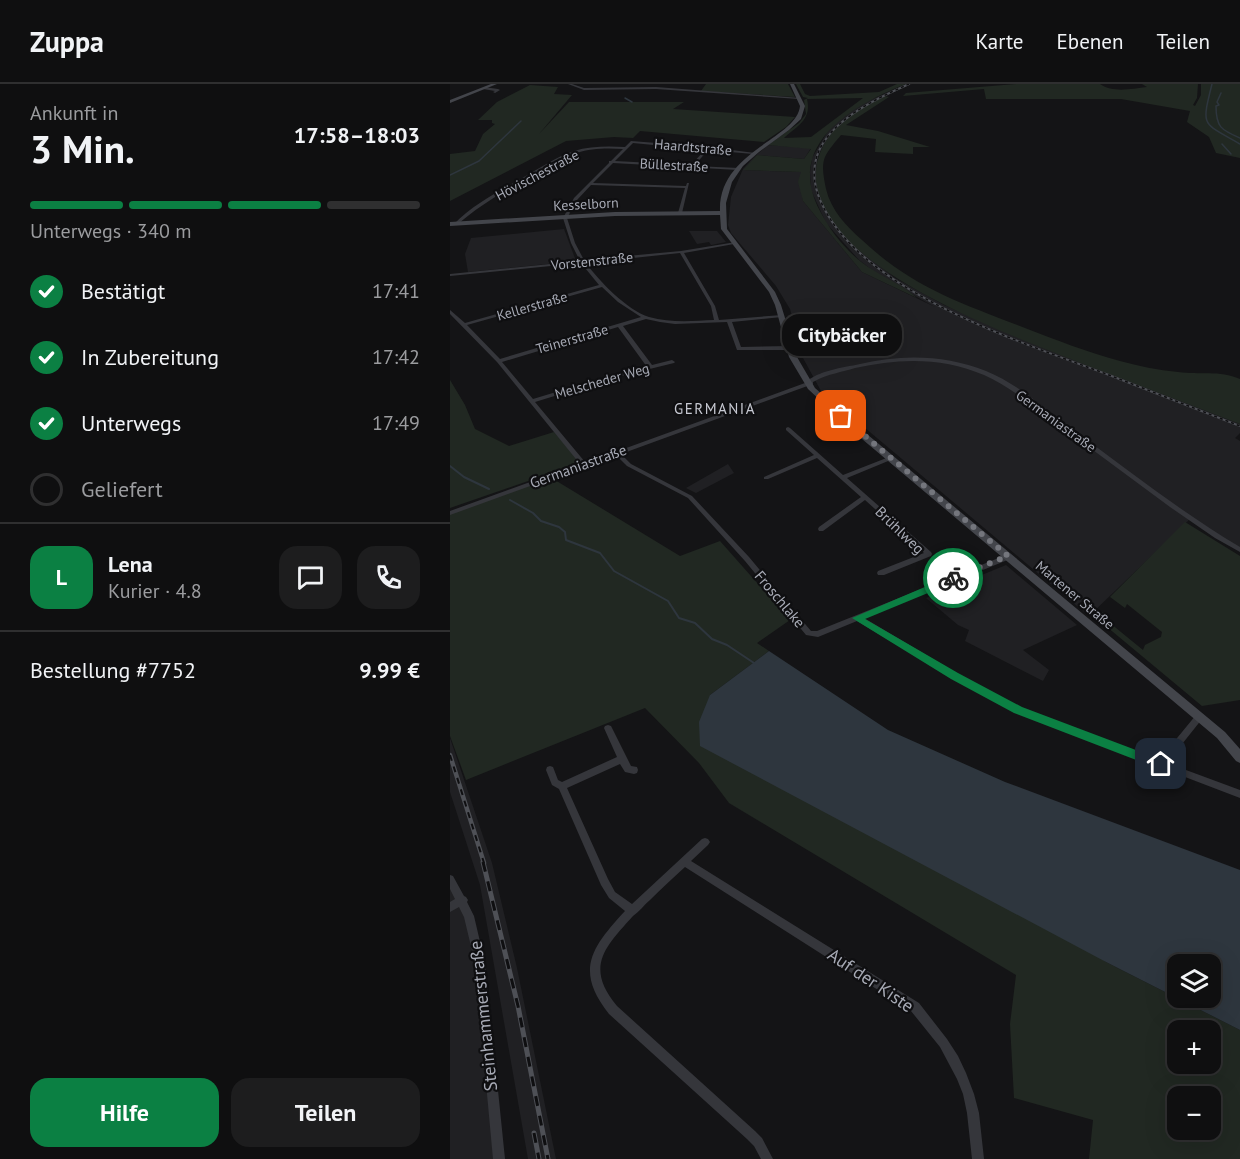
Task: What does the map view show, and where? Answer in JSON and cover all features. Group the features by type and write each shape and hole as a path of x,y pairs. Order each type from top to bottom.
{"street":[{"path":"450,102 495,84"},
{"path":"569,84 583,88 599,86 799,98"},
{"path":"623,88 626,84"},
{"path":"723,213 727,189 738,169 753,153 800,117 803,108 792,84"},
{"path":"484,88 497,91 503,88"},
{"name":"Haardtstraße","path":"626,148 632,142 753,153"},
{"path":"626,148 573,202 565,217 581,262 601,286 645,318 679,322 782,316"},
{"name":"Hövischestraße","path":"453,224 570,154 585,150 626,148"},
{"path":"692,166 708,148"},
{"name":"Büllestraße","path":"610,162 738,169"},
{"path":"589,184 687,184 680,213"},
{"name":"Kesselborn","path":"453,224 565,217 723,213"},
{"name":"Martener Straße","path":"723,213 724,229 772,292 782,316 790,348 808,383 823,400 1221,735 1240,758"},
{"name":"Vorstenstraße","path":"450,275 681,252 734,243"},
{"path":"681,252 709,299 717,321"},
{"name":"Kellerstraße","path":"463,325 601,286"},
{"path":"450,311 499,361 532,400 551,428 583,464"},
{"name":"Teinerstraße","path":"499,361 645,318"},
{"path":"729,320 739,349 790,348"},
{"path":"620,326 650,367"},
{"name":"Germaniastraße","path":"450,513 808,383 821,381 848,368 869,363 909,359 939,361 983,372 1008,386 1182,513 1240,550"},
{"name":"Melscheder Weg","path":"532,400 672,362"},
{"name":"Brühlweg","path":"788,429 929,554 881,573"},
{"name":"Froschlake","path":"616,452 628,465 690,497 747,559 809,633 818,634 1008,556"},
{"path":"766,478 817,456"},
{"path":"843,477 891,458"},
{"name":"Brühlweg","path":"821,529 865,497"},
{"path":"857,618 1018,710 1240,794"},
{"path":"1161,764 1199,717"},
{"path":"608,728 628,769 634,770"},
{"path":"562,786 622,759"},
{"path":"550,770 555,782 562,786 612,896 633,911"},
{"path":"705,843 613,930 596,957 595,978 599,994 613,1010 751,1135 767,1159"},
{"name":"Auf der Kiste","path":"685,862 915,1007 941,1037 970,1091 976,1123 978,1159"},
{"name":"Steinhammerstraße","path":"450,879 463,900 474,933 480,963 499,1159"},
{"path":"450,907 463,900"}],"shaded area":[{"path":"706,84 788,84 795,97 701,91"},
{"path":"796,84 800,84 805,94 810,96 879,92 897,84 906,84 865,103 830,130 817,147 811,166 811,187 824,218 848,250 867,266 917,298 862,272 803,201 798,182 801,172 743,170 757,155 804,159 811,149 768,145 799,123 806,114 804,100 808,98 803,97","holes":["863,98 811,137 784,138 805,117 807,99"]},
{"path":"906,84 912,84 870,103 845,119 822,148 817,159 834,223 856,247 895,278 944,305 1044,348 1240,424 1240,433 1235,438 1240,441 1240,548 1190,519 1089,616 821,391 803,358 790,309 776,286 731,233 728,225 731,197 743,169 754,157 768,145 811,148 804,159 757,155 744,170 801,172 803,201 862,272 935,307 881,277 859,260 826,223 811,190 812,158 829,129 845,114"},
{"path":"1016,84 1100,84 1111,89 1122,90 1147,87 1142,84 1198,84 1197,98 1193,105 1195,106 1201,95 1201,84 1240,84 1240,158 1216,153 1209,137 1187,122 1190,111 1121,99 986,99 984,89 903,96 906,93"},
{"path":"530,85 558,87 554,94 572,95 539,134 569,102 684,102 673,109 795,117 786,127 764,142 640,131 633,138 614,137 566,141 450,201 450,154 475,151 483,134 495,124 492,120 478,120 497,102"},
{"path":"883,96 889,97 846,125 878,131 930,147 913,147 913,154 875,152 876,139 841,135 825,157 824,177 831,204 856,235 881,257 939,293 1048,337 1096,354 1141,366 1186,373 1225,375 1240,379 1240,424 1047,350 963,314 918,291 877,265 844,236 822,204 816,170 819,157 824,145 839,125 849,116"},
{"path":"564,229 576,261 468,272 465,254 471,238"},
{"path":"689,231 717,231 726,242 711,245 709,242 697,244"},
{"path":"450,380 465,405 475,429 509,446 554,432 583,464 550,477 680,556 720,541 790,620 757,643 769,651 710,695 1106,962 1167,993 1167,1008 1197,1008 1220,1020 1167,1020 1167,1074 1221,1074 1221,1020 1240,1030 1240,1159 1089,1159 1093,1120 1014,1098 1010,1024 1016,975 729,803 699,763 645,708 466,780 450,736 450,513 533,483 528,481 450,508"},
{"path":"728,464 734,473 696,493 686,488"},
{"path":"1185,522 1240,556 1240,700 1202,706 1095,617 1099,611 1107,614 1105,619 1143,650 1145,645 1161,637 1162,632 1127,604 1125,608 1110,597"},
{"path":"1006,565 1077,625 1023,650 1049,670 1043,681 965,641 969,630 958,625 926,598"},
{"path":"769,651 888,730 1005,782 1240,870 1240,1030 1197,1008 1221,1008 1221,954 1167,954 1167,993 700,746 699,722 710,695"},
{"path":"450,738 492,863 517,968 556,1159 528,1159 480,885 450,792"},
{"path":"450,879 474,933 499,1159 450,1159"}],"waterway":[{"path":"1212,84 1206,109 1208,122 1218,132 1240,144"},
{"path":"1221,93 1217,102 1219,105 1216,106 1217,119 1224,130 1240,138"},
{"path":"625,98 632,102"},
{"path":"450,175 479,161 521,121"},
{"path":"1222,144 1231,154"},
{"path":"450,466 464,477 489,489"},
{"path":"510,500 533,513 541,521 559,527 565,532 566,540 600,553 614,571 668,601 679,618 695,623 712,639 727,645 754,663"}],"railway":[{"path":"909,84 871,102 853,114 836,127 824,142 816,160 815,179 821,202 841,234 870,262 907,288 947,310 1032,347 1240,426"},
{"path":"450,755 484,863"},
{"path":"483,862 518,1006 548,1159"},
{"path":"534,1133 539,1159"}],"way so far":[{"path":"841,416 1008,556 953,578"}],"place":[{"name":"Citybäcker","path":"841,416"}],"district":[{"name":"GERMANIA","path":"715,408"}],"route":[{"path":"953,578 857,618 1018,710 1161,764"}]}
